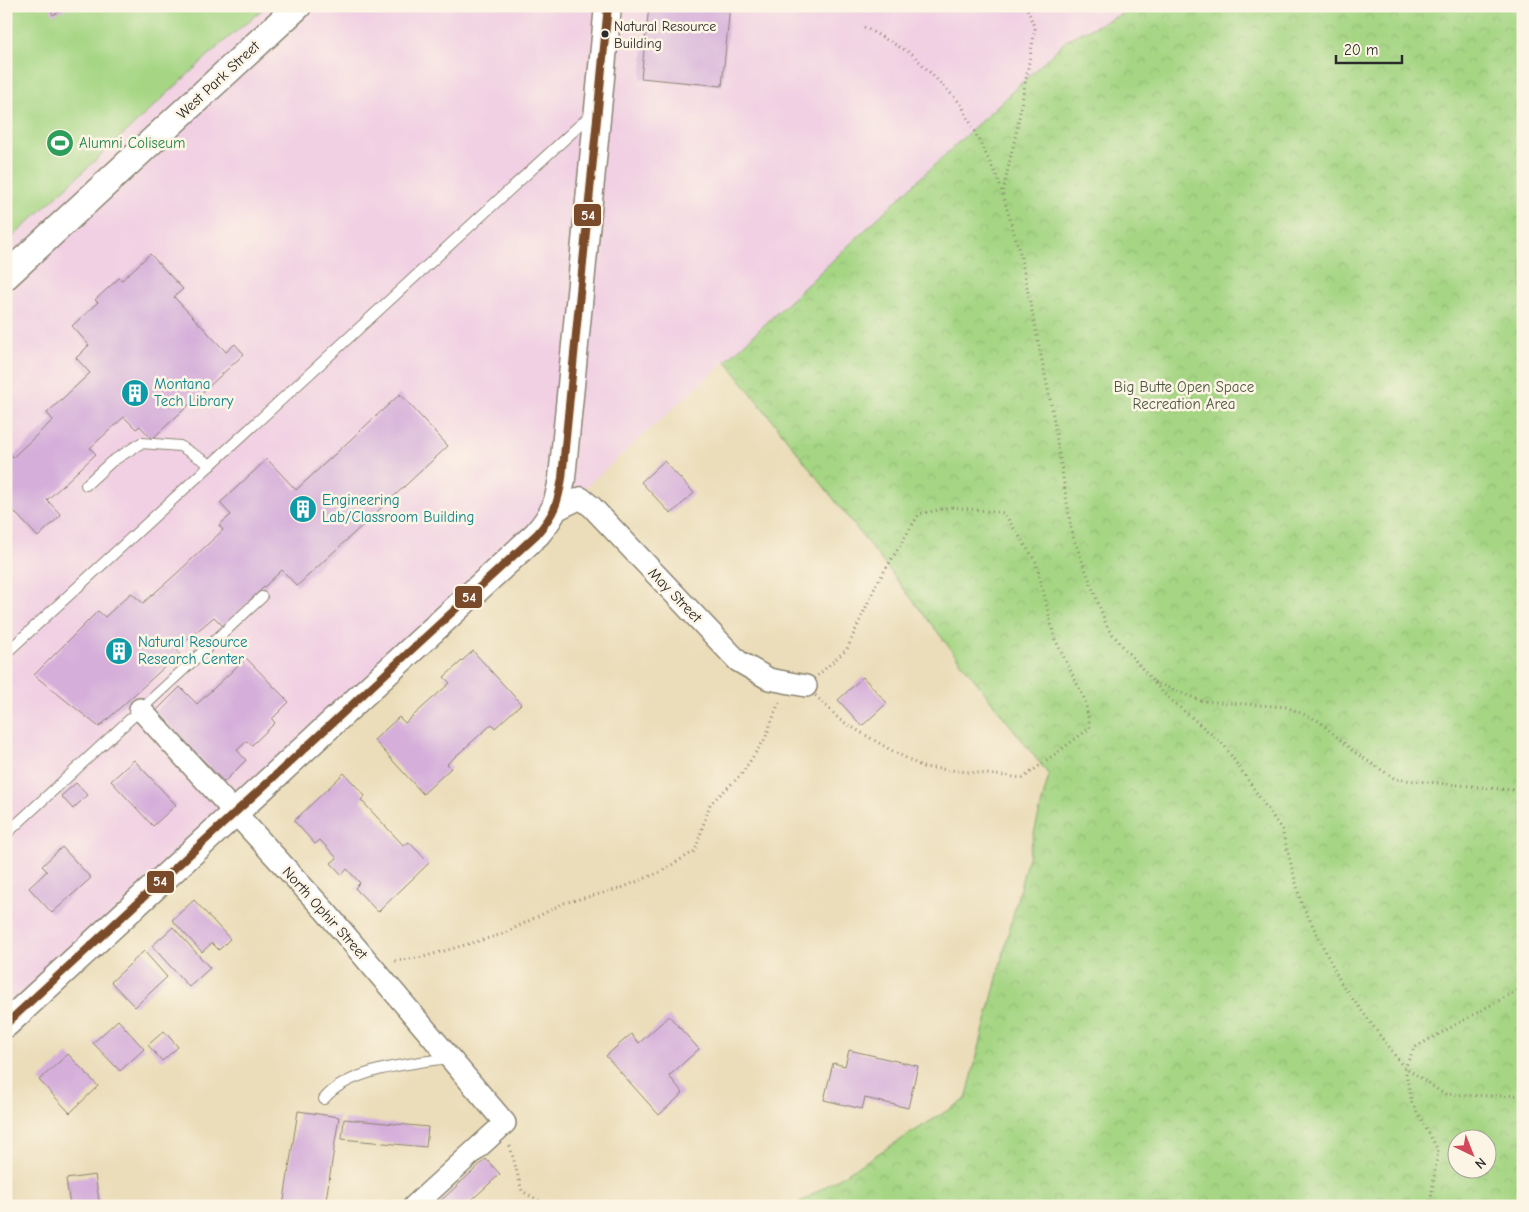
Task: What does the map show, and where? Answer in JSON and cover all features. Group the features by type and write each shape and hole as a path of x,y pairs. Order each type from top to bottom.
{"street":[{"name":"West Park Street","path":"6,276 298,6"},
{"path":"6,1024 537,534 551,516 558,502 562,478 608,6"},
{"name":"May Street","path":"551,516 580,498 592,507 738,661 769,679 796,684"},
{"name":"North Ophir Street","path":"140,709 326,912 504,1123"},
{"path":"414,1206 504,1123"}],"lane":[{"path":"6,653 597,109"},
{"path":"86,485 111,462 142,442 180,446 211,465"},
{"path":"6,834 262,597"},
{"path":"324,1099 330,1091 359,1077 405,1064 450,1058"}],"path":[{"path":"1002,193 1017,129 1035,29 1026,6"},
{"path":"864,27 912,54 962,104 998,179 1020,252 1052,409 1072,534 1108,629 1164,694 1224,745 1282,830 1301,902 1341,982 1405,1068 1444,1094 1523,1095"},
{"path":"370,965 423,957 503,934 564,903 619,889 658,873 695,851 710,804 740,776 765,739 796,684 847,649 876,585 919,514 952,507 1004,513 1036,562 1055,639 1085,700 1090,728 1023,778 923,767 889,750 840,720 796,684"},
{"path":"1154,682 1202,702 1287,707 1319,721 1353,751 1395,779 1523,791"},
{"path":"1430,1206 1438,1150 1412,1103 1405,1068 1414,1048 1523,987"},
{"path":"504,1123 522,1191 549,1206"}],"shaded area":[{"path":"6,6 1139,6 1068,39 726,361 549,520 6,1024"}],"green space":[{"name":"Alumni Coliseum","path":"6,6 267,6 221,44 6,243"},
{"name":"Big Butte Open Space Recreation Area","path":"1139,6 1523,6 1523,1206 794,1206 966,1099 1049,775 726,361 1068,39"}],"building":[{"path":"49,6 71,6 53,15"},
{"path":"649,6 730,6 722,86 641,78"},
{"name":"Montana Tech Library","path":"150,254 183,289 174,297 226,352 235,344 244,354 152,439 140,426 136,429 124,417 90,448 96,454 47,500 61,515 38,537 6,503 6,449 13,457 53,420 47,413 90,373 76,358 89,345 72,326 98,302 95,300 119,278 122,280"},
{"name":"Engineering Lab/Classroom Building","path":"400,394 448,446 297,586 282,570 223,626 214,617 176,649 180,653 99,727 34,675 98,611 105,617 131,593 143,603 175,575 223,530 219,525 231,515 220,503 267,459 296,490"},
{"path":"664,461 694,493 671,514 641,482"},
{"path":"473,651 521,704 495,728 492,724 447,764 451,768 423,794 374,740 399,717 405,723 450,683 444,677"},
{"path":"246,658 289,702 272,719 275,723 252,745 247,741 237,750 246,760 224,782 156,711 180,687 197,704"},
{"path":"863,677 887,703 862,726 838,700"},
{"path":"134,760 176,805 153,826 111,781"},
{"path":"344,773 365,796 361,800 404,846 409,842 429,863 378,912 355,888 360,883 347,869 342,875 331,863 337,858 320,840 315,844 294,821"},
{"path":"76,783 87,795 73,809 61,796"},
{"path":"62,847 91,878 52,913 29,888 47,871 42,866"},
{"path":"194,900 230,939 219,950 212,943 202,952 172,920"},
{"path":"173,927 210,968 189,987 152,946"},
{"path":"144,951 167,977 135,1007 111,982"},
{"path":"669,1016 699,1049 669,1076 683,1093 659,1115 606,1056 631,1034 639,1043"},
{"path":"118,1020 144,1049 120,1071 93,1043"},
{"path":"164,1031 178,1047 162,1061 148,1045"},
{"path":"849,1050 918,1066 908,1108 865,1098 862,1109 824,1100 833,1063 845,1066"},
{"path":"68,1054 98,1086 70,1113 39,1080"},
{"path":"298,1111 339,1117 325,1206 283,1206"},
{"path":"344,1119 428,1127 426,1147 342,1139"},
{"path":"486,1159 500,1174 465,1206 435,1206"},
{"path":"95,1175 99,1200 104,1206 70,1206 66,1179"}],"transit line":[{"name":"54","path":"6,1024 537,534 548,520 557,502 562,478 608,6"}],"place":[{"name":"Natural Resource Building","path":"605,34"},
{"name":"Alumni Coliseum","path":"60,143"},
{"name":"Montana Tech Library","path":"135,393"},
{"name":"Engineering Lab/Classroom Building","path":"303,509"},
{"name":"Natural Resource Research Center","path":"119,651"}]}
